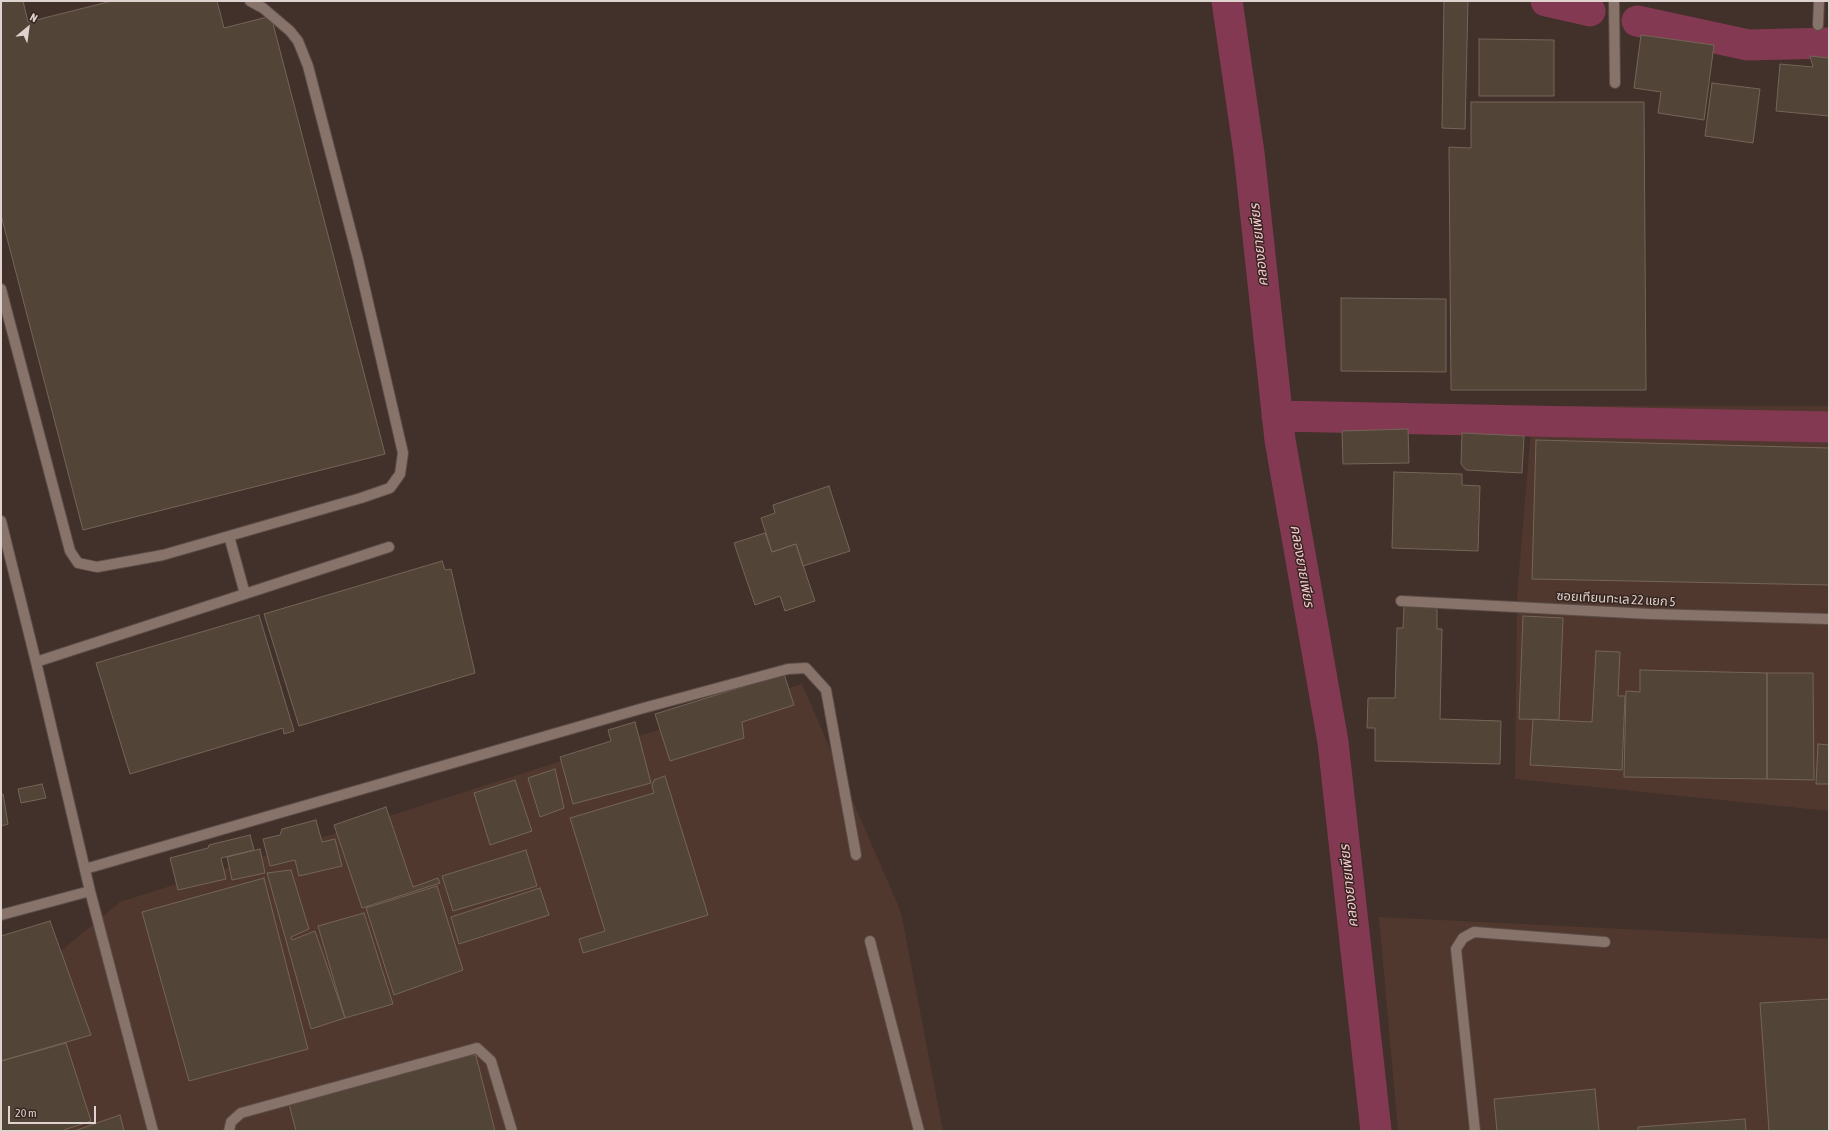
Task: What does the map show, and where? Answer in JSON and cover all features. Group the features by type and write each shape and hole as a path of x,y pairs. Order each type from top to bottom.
{"street":[{"path":"1,290 70,551 78,563 97,568 163,555 361,498 390,488 400,474 403,453 358,259 308,66 300,46 290,31 263,8 250,1"},
{"path":"1614,1 1615,83"},
{"path":"1818,1 1818,25"},
{"path":"1,521 90,892 154,1131"},
{"path":"229,536 245,594"},
{"path":"36,662 389,547"},
{"name":"ซอยเทียนทะเล 22 แยก 5","path":"1401,601 1650,614 1829,619"},
{"path":"85,869 640,709 788,669 806,668 826,690 856,855"},
{"path":"1,915 90,892"},
{"path":"1475,1131 1456,949 1463,938 1474,932 1605,942"},
{"path":"870,942 919,1131"},
{"path":"229,1131 231,1122 241,1112 477,1048 491,1060 512,1131"}],"shaded area":[{"path":"1533,406 1829,406 1829,811 1515,779 1517,596"},
{"path":"802,684 901,912 943,1131 1,1131 1,973 56,955 120,902"},
{"path":"1379,917 1829,939 1829,1131 1398,1131"}],"building":[{"path":"1,1 23,1 28,22 112,1 217,1 224,28 271,16 385,454 83,530 1,215"},
{"path":"1444,1 1468,1 1465,129 1442,128"},
{"path":"1641,35 1714,45 1704,120 1658,113 1661,92 1634,88"},
{"path":"1479,39 1554,40 1554,96 1479,96"},
{"path":"1810,56 1829,58 1829,116 1776,111 1780,64 1813,67"},
{"path":"1712,83 1760,89 1753,143 1705,136"},
{"path":"1471,102 1644,102 1646,390 1451,390 1449,147 1471,148"},
{"path":"1341,298 1446,299 1446,372 1341,371"},
{"path":"1408,429 1409,463 1343,464 1342,431"},
{"path":"1462,433 1524,436 1522,473 1466,470 1461,464"},
{"path":"1536,440 1829,448 1829,585 1532,579"},
{"path":"1394,472 1462,474 1462,485 1480,486 1478,551 1392,548"},
{"path":"829,486 850,551 803,566 796,544 772,552 761,518 775,513 773,505"},
{"path":"765,533 772,552 796,544 815,601 785,611 780,596 755,605 734,543"},
{"path":"442,561 445,570 451,569 475,673 299,726 264,614"},
{"path":"1404,606 1437,607 1437,629 1442,629 1440,719 1501,721 1500,764 1375,761 1375,728 1367,728 1368,698 1395,698 1397,628 1403,628"},
{"path":"259,615 294,731 284,734 283,728 130,774 96,663"},
{"path":"1523,616 1563,618 1559,720 1519,719"},
{"path":"1596,651 1620,652 1618,696 1625,696 1622,770 1530,765 1533,719 1592,722"},
{"path":"1640,670 1767,673 1767,779 1624,777 1626,691 1640,692"},
{"path":"1767,673 1813,673 1814,780 1767,779"},
{"path":"784,674 794,705 742,722 744,738 670,761 655,714"},
{"path":"635,722 651,783 573,804 560,757 611,741 608,730"},
{"path":"1818,744 1829,745 1829,784 1816,784"},
{"path":"555,769 564,808 540,817 528,778"},
{"path":"665,776 708,915 583,953 579,939 605,931 570,818 654,793 652,786 654,780"},
{"path":"515,780 532,831 490,845 474,793"},
{"path":"42,784 46,798 21,803 18,789"},
{"path":"1,794 3,794 8,824 1,826"},
{"path":"386,807 413,887 438,878 440,883 362,908 334,825"},
{"path":"316,820 322,842 335,839 342,866 299,876 295,860 270,866 263,839 280,835 282,829"},
{"path":"250,835 254,850 221,858 226,879 178,890 170,858 208,848 209,845"},
{"path":"260,849 265,873 232,880 227,857"},
{"path":"526,850 537,886 453,911 442,876"},
{"path":"291,870 309,929 291,937 292,940 315,931 345,1018 311,1029 267,873"},
{"path":"264,878 308,1049 189,1081 142,912"},
{"path":"437,886 463,970 394,995 366,908"},
{"path":"540,888 549,915 459,944 451,917"},
{"path":"364,913 393,1004 345,1018 318,926"},
{"path":"50,921 91,1035 1,1061 1,936"},
{"path":"1829,999 1829,1131 1769,1131 1760,1003"},
{"path":"66,1043 91,1121 61,1131 1,1131 1,1061"},
{"path":"469,1052 476,1056 495,1131 296,1131 289,1104"},
{"path":"1595,1089 1599,1131 1497,1131 1494,1099"},
{"path":"120,1115 124,1131 74,1131"},
{"path":"1745,1119 1746,1131 1638,1131 1638,1127"}],"waterway":[{"name":"คลองยายเพียร","path":"1227,1 1249,153 1280,440 1333,742 1376,1131"},
{"path":"1546,1 1590,11"},
{"path":"1637,21 1748,45 1829,43"},
{"path":"1277,416 1829,427"}]}
